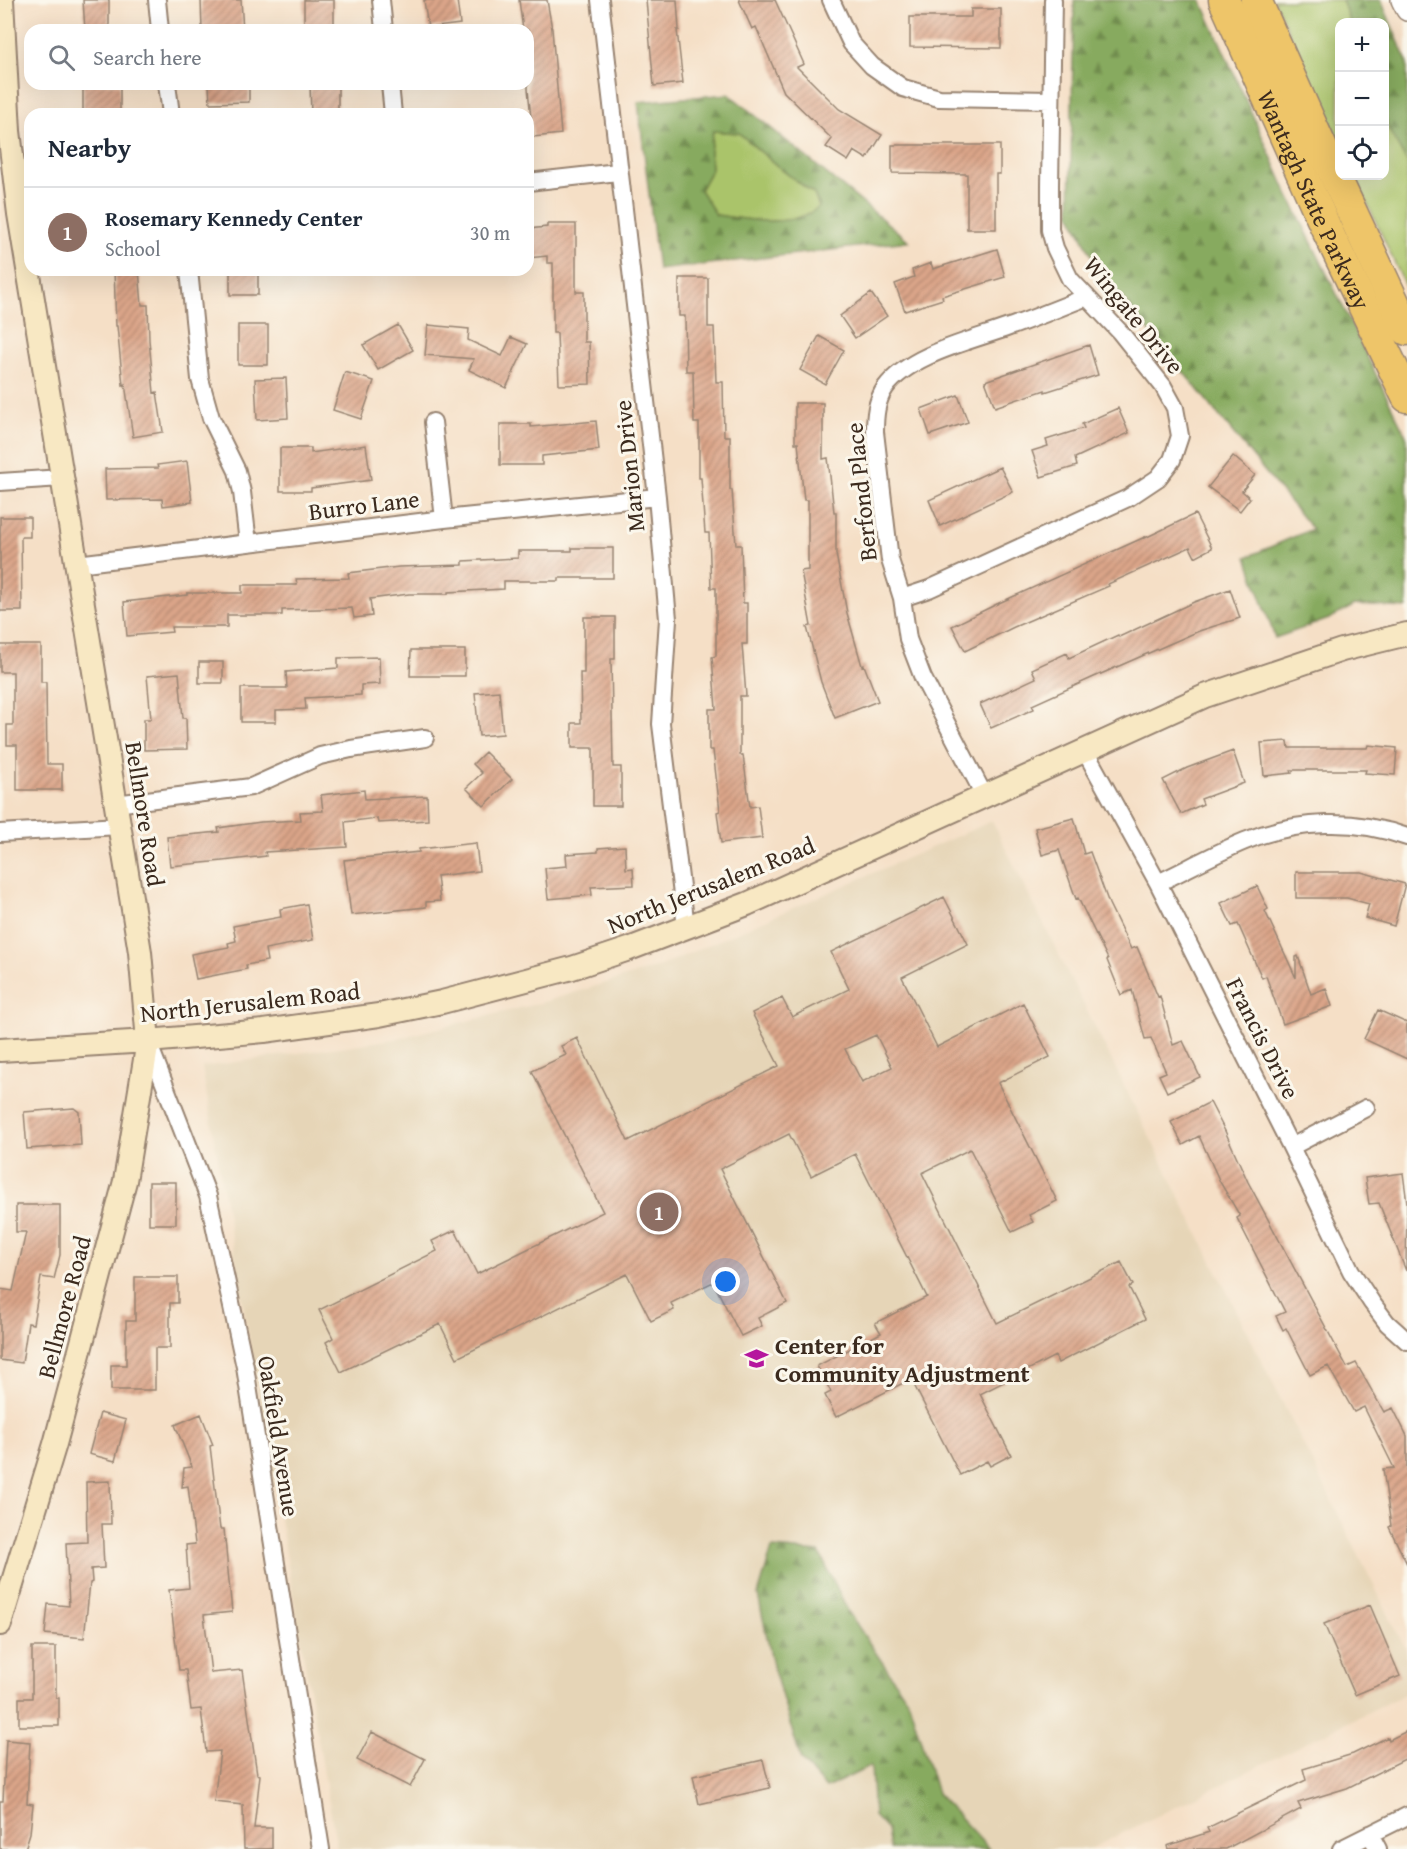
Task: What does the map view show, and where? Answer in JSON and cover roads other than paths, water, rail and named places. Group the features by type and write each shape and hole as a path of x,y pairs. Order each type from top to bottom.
{"highway":[{"name":"Wantagh State Parkway","path":"1224,0 1326,228 1407,397"},
{"name":"Wantagh State Parkway","path":"1256,0 1407,330"}],"main road":[{"name":"Bellmore Road","path":"2,0 9,131 8,175 19,214 24,245"},
{"name":"Bellmore Road","path":"0,1624 55,1444 125,1181 148,1041 140,952 29,276"},
{"name":"North Jerusalem Road","path":"0,1050 264,1031 442,1002 572,968 747,904 1205,696 1342,650 1407,634"}],"street":[{"path":"157,0 159,24"},
{"path":"381,0 383,24"},
{"name":"Marion Drive","path":"600,0 657,497 668,619 662,724 686,927"},
{"path":"831,0 851,43 872,66 903,88 939,98 1051,100"},
{"name":"Wingate Drive","path":"902,598 929,589 1128,498 1158,478 1172,460 1180,436 1175,408 1163,386 1120,332 1070,279 1055,248 1050,230 1053,0"},
{"path":"1402,0 1407,10"},
{"path":"168,90 170,108"},
{"path":"391,90 392,108"},
{"path":"534,181 618,172"},
{"path":"190,276 200,380 211,418 237,471 248,543"},
{"name":"Berfond Place","path":"985,797 923,678 908,639 902,598 890,560 874,432 876,408 886,387 903,370 932,354 1087,297"},
{"path":"433,422 444,519"},
{"path":"0,482 62,478"},
{"name":"Burro Lane","path":"77,564 444,519 657,497"},
{"path":"0,834 117,815 251,787 320,756 425,738"},
{"name":"Francis Drive","path":"1085,751 1158,883 1352,1271 1372,1304 1387,1323 1407,1341"},
{"path":"1158,883 1246,840 1282,829 1314,824 1352,824 1394,832 1407,837"},
{"name":"Oakfield Avenue","path":"148,1041 208,1196 231,1300 246,1377 321,1849"},
{"path":"1291,1146 1366,1108"},
{"path":"1341,1849 1374,1842 1407,1816"}],"place":[{"name":"Rosemary Kennedy Center","path":"659,1212"},
{"name":"Center for Community Adjustment","path":"757,1359"}]}
